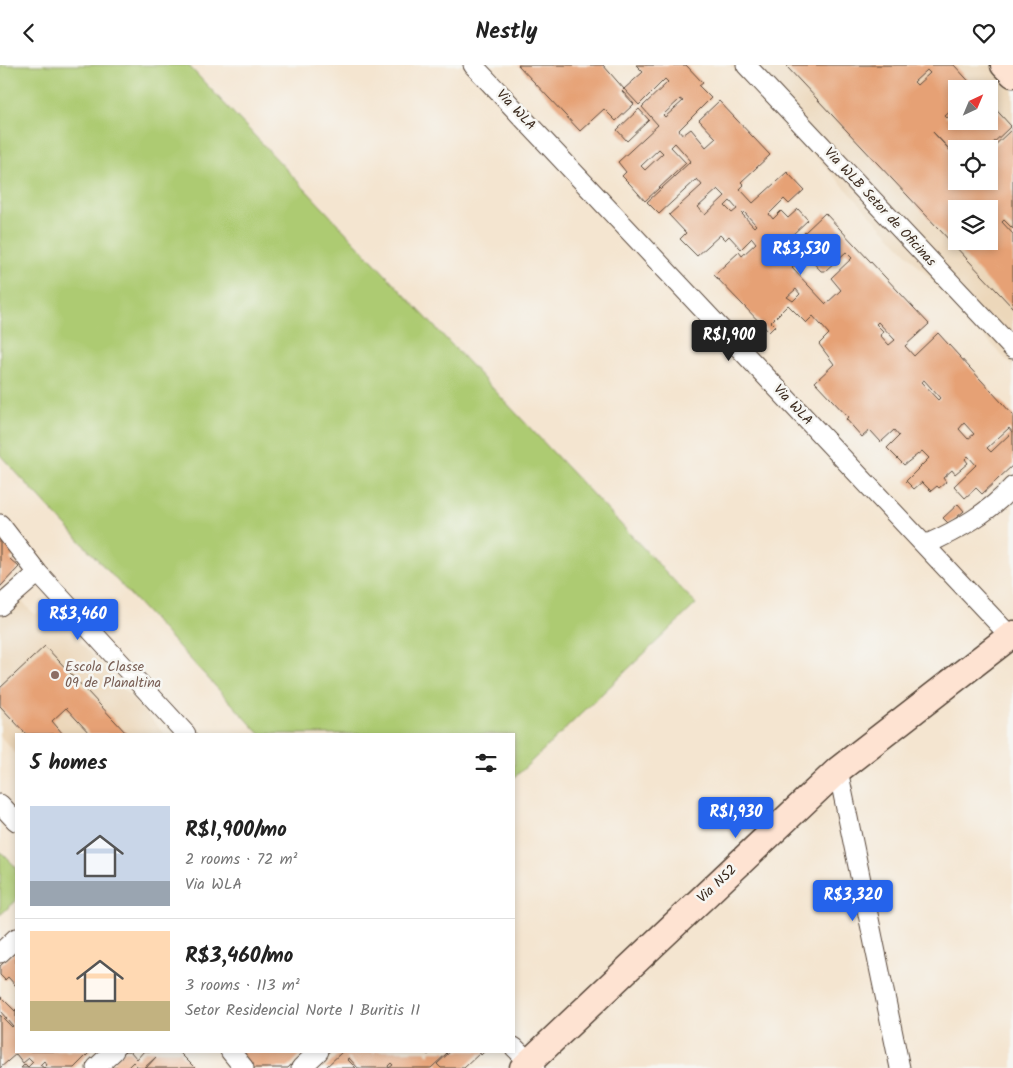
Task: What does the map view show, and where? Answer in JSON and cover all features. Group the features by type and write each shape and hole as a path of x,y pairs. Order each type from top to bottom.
{"street":[{"name":"Via WLA","path":"473,65 1012,635"},
{"name":"Via WLB Setor de Oficinas","path":"746,65 1013,349"},
{"path":"1004,65 1013,74"},
{"path":"925,545 962,527 999,501 1013,486"},
{"path":"0,524 38,573 185,733"},
{"path":"0,606 38,573"},
{"name":"Via NS2","path":"525,1061 838,770 1012,635"},
{"path":"838,770 900,1068"},
{"path":"1,807 15,820"},
{"path":"0,953 15,939"},
{"path":"96,1068 112,1053"},
{"path":"232,1053 244,1068"},
{"path":"301,1068 317,1053"}],"shaded area":[{"path":"730,65 1013,65 1013,367"},
{"name":"Escola Classe 09 de Planaltina","path":"19,598 35,615 47,606 164,733 15,733 15,753 0,736 0,616"}],"green space":[{"path":"0,65 188,65 696,604 515,777 515,733 259,733 0,455"},
{"path":"0,851 15,866 15,902 0,915"}],"building":[{"path":"518,65 603,65 624,89 622,91 634,104 616,121 604,109 580,131"},
{"path":"636,65 686,65 703,83 699,86 711,98 679,130 683,135 691,129 706,147 716,138 699,120 719,101 770,155 741,182 744,185 740,189 753,203 787,172 804,190 789,204 784,199 769,214 773,219 781,211 788,218 798,209 808,220 776,250 785,261 798,248 805,256 792,268 826,304 841,290 831,278 852,258 846,252 825,271 821,271 806,255 818,244 813,237 810,240 804,233 825,213 929,324 905,346 914,356 938,333 1013,415 1013,465 982,494 976,488 965,498 954,486 976,465 968,456 965,459 968,463 955,474 952,470 943,478 946,482 939,488 937,486 931,491 922,482 914,489 906,481 929,458 922,451 904,465 887,448 899,436 894,430 881,442 870,430 862,437 846,419 848,417 815,382 834,364 819,344 829,334 813,316 806,323 788,305 771,322 775,326 769,332 714,275 739,252 742,256 756,243 752,238 741,249 729,236 725,240 720,235 697,256 680,239 686,233 669,215 702,185 697,179 659,214 647,202 691,161 675,143 671,147 686,163 645,201 622,176 626,172 618,162 658,125 642,107 668,82 665,79 639,105 624,89 643,72","holes":["680,99 683,101 665,117 663,115","659,149 663,153 645,170 641,166","718,189 725,196 705,215 698,207","730,201 737,209 732,213 725,206","744,212 756,225 754,227 742,214","796,289 800,294 793,301 787,297","878,322 895,340 889,345 880,335 884,332 876,324","924,380 940,398 938,400 921,382","964,423 974,434 968,439 959,429","1009,428 1012,432 991,452 987,448"]},
{"path":"789,65 954,65 968,80 948,80 948,113 945,116 948,117 948,130 998,130 998,112 1011,126 996,140 948,140 948,148 932,131 948,148 948,190 998,190 998,142 1013,128 1013,229 1004,220 1002,222 1013,234 1013,308 959,250 998,250 998,200 948,200 948,239 787,67","holes":["927,70 930,73 917,85 914,82"]},
{"path":"639,109 649,120 627,141 617,130"},
{"path":"958,504 964,511 949,524 943,518"},
{"path":"0,536 16,554 10,559 19,567 0,587"},
{"path":"45,646 126,733 89,733 66,708 52,721 62,733 25,733 0,706 0,688"},
{"path":"15,952 15,985 8,977 5,980 0,975 0,966"},
{"path":"0,996 15,1011 15,1053 89,1053 74,1068 44,1068 21,1068 25,1064 28,1067 33,1062 29,1058 23,1063 16,1054 0,1068 0,1015 13,1026 0,1011","holes":["44,1061 47,1065 44,1068 40,1065"]},
{"path":"123,1053 132,1053 137,1059 142,1053 180,1053 195,1068 146,1068 156,1057 144,1068 139,1068 133,1062 127,1068 107,1068"},
{"path":"236,1053 302,1053 288,1068 249,1068"},
{"path":"341,1053 426,1053 428,1055 430,1053 447,1053 431,1068 389,1068 358,1068 349,1058 347,1059 356,1068 325,1068"},
{"path":"449,1053 480,1053 464,1068 441,1068 437,1064"}],"place":[{"name":"Escola Classe 09 de Planaltina","path":"55,675"}]}
